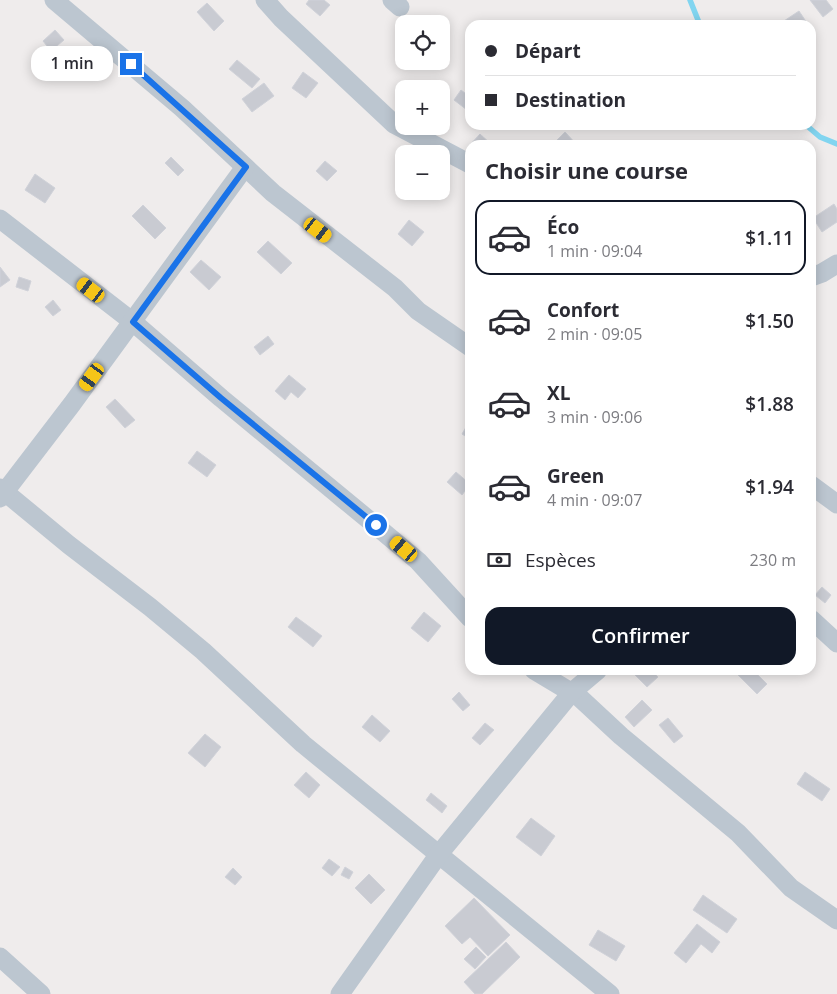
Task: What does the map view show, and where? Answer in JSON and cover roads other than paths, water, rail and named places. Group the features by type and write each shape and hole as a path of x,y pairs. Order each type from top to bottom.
{"street":[{"path":"54,0 182,108 273,193 318,230 396,288 418,311 465,344"},
{"path":"265,0 281,18 394,124 465,161"},
{"path":"246,167 133,322 1,492 203,651 303,744 610,994"},
{"path":"0,219 133,322 418,562 465,613"},
{"path":"816,275 837,264"},
{"path":"816,489 837,504"},
{"path":"816,624 837,643"},
{"path":"543,675 572,692 621,736 738,833 791,888 837,920"},
{"path":"340,994 439,854 572,692 592,675"},
{"path":"0,957 41,994"}],"waterway":[{"path":"690,0 698,20"},
{"path":"812,130 820,137 837,144"}]}
